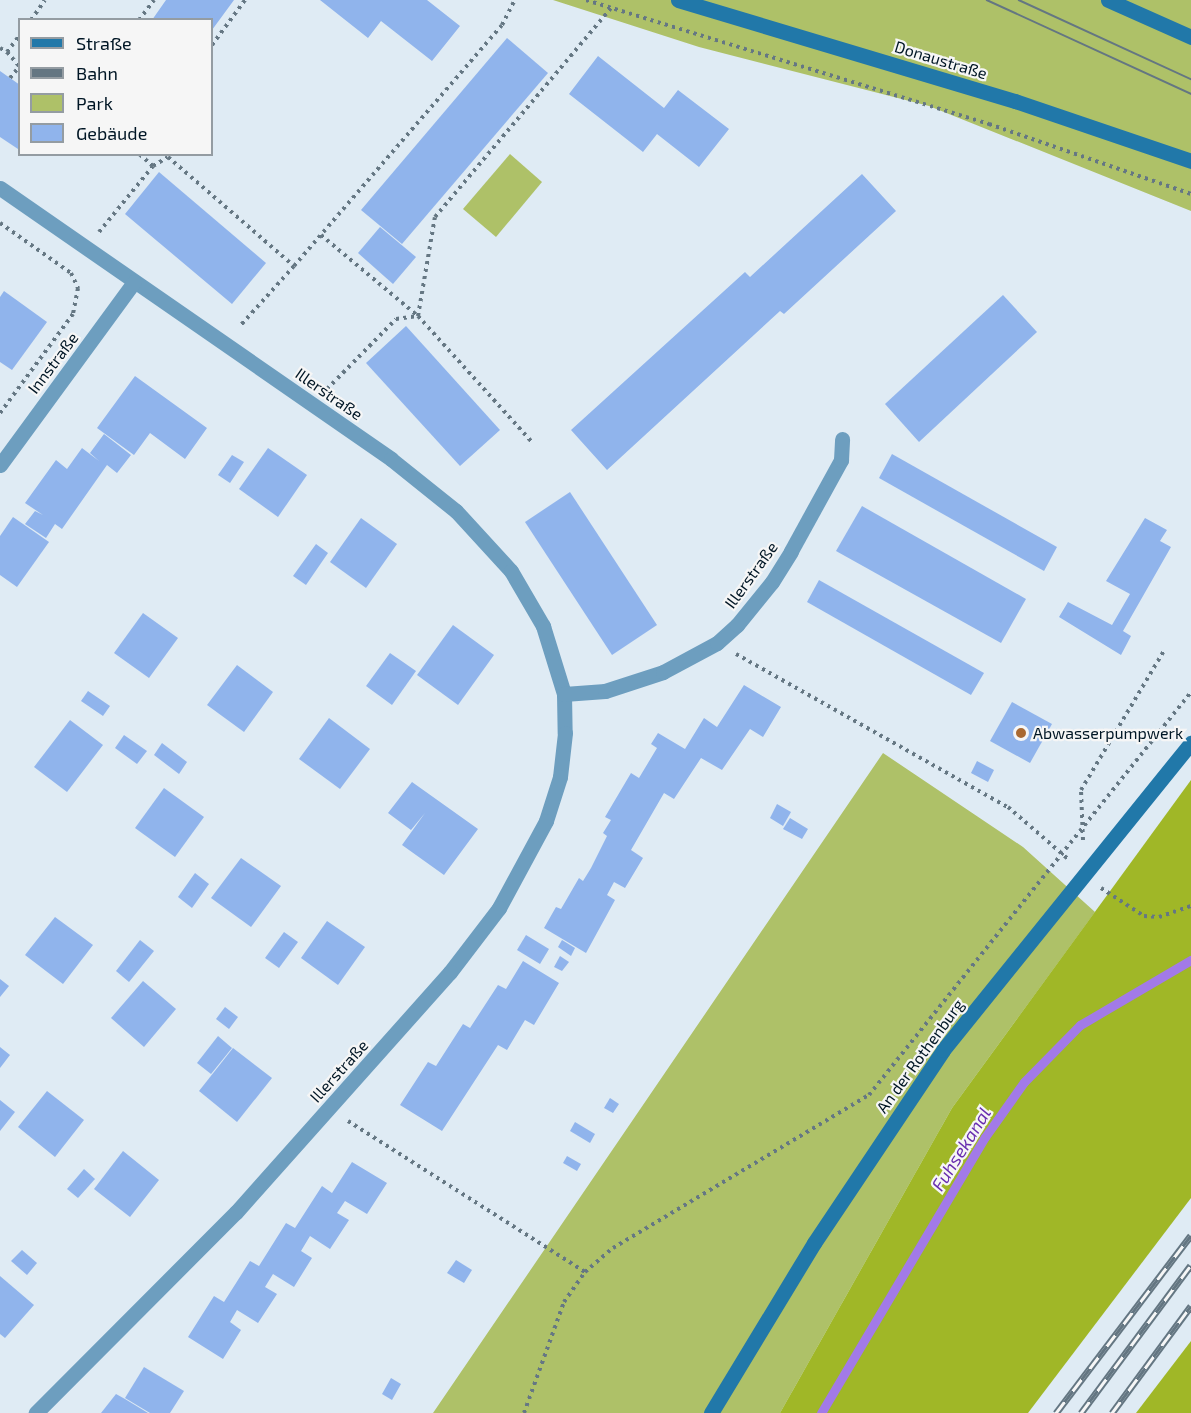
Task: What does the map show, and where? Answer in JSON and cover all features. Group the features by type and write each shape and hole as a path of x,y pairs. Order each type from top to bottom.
{"main road":[{"name":"Donaustraße","path":"678,0 994,95 1191,161"},
{"path":"1108,0 1191,37"},
{"name":"An der Rothenburg","path":"711,1413 814,1243 943,1050 1191,743"}],"street":[{"name":"Illerstraße","path":"0,188 428,486 483,538 530,600 547,637 564,694 565,734 560,777 546,821 527,860 499,908 450,972 236,1212 36,1413"},
{"name":"Innstraße","path":"0,465 134,282"},
{"name":"Illerstraße","path":"564,694 605,691 640,681 686,662 717,643 749,611 777,574 841,460 842,439"}],"path":[{"path":"32,18 45,0"},
{"path":"140,18 154,0"},
{"path":"213,44 245,0"},
{"path":"224,344 502,25 515,0"},
{"path":"586,0 989,124 1191,194"},
{"path":"418,316 435,217 611,8"},
{"path":"7,52 18,38"},
{"path":"0,48 7,52 18,66"},
{"path":"10,78 18,68"},
{"path":"142,156 153,165"},
{"path":"86,248 153,165 168,157 294,266"},
{"path":"0,223 71,273 78,288 73,314 0,413"},
{"path":"321,235 418,316 531,441"},
{"path":"312,405 396,319 418,316"},
{"path":"717,643 1008,807 1062,853"},
{"path":"1164,651 1081,790 1084,874 1129,909 1144,916 1159,917 1191,906"},
{"path":"524,1413 564,1302 585,1272 613,1248 868,1095 1191,692"},
{"path":"329,1109 585,1272"}],"green space":[{"path":"553,0 1191,0 1191,211 929,106 699,47"},
{"path":"510,154 542,182 496,237 463,209"},
{"path":"883,753 1023,847 1095,912 952,1108 780,1413 433,1413"},
{"path":"1191,780 1191,1198 1028,1413 780,1413 952,1108"},
{"path":"1191,1341 1191,1413 1136,1413"}],"building":[{"path":"166,0 234,0 213,29 213,18 153,18"},
{"path":"320,0 427,0 460,26 432,61 381,21 368,38"},
{"path":"507,38 548,73 402,244 361,210"},
{"path":"598,56 664,108 678,90 729,129 699,167 657,134 643,152 569,94"},
{"path":"0,71 18,84 18,149 0,137"},
{"path":"159,172 266,263 232,304 125,214"},
{"path":"862,174 896,211 784,314 780,311 607,470 571,430 745,272 750,277"},
{"path":"380,227 416,257 393,284 358,253"},
{"path":"4,291 47,322 12,370 0,362 0,297"},
{"path":"1003,295 1037,332 919,442 885,404"},
{"path":"406,326 500,430 460,466 366,363"},
{"path":"135,376 207,428 185,459 150,433 134,455 97,428"},
{"path":"104,434 131,455 117,473 107,465 62,529 55,524 46,538 25,524 35,511 43,515 25,503 56,460 67,469 82,448 99,461 90,453"},
{"path":"268,448 307,475 278,517 239,489"},
{"path":"892,454 1057,547 1044,571 879,478"},
{"path":"232,455 244,462 230,483 218,475"},
{"path":"570,492 657,625 612,655 525,522"},
{"path":"862,506 1026,599 1001,643 836,551"},
{"path":"13,517 49,542 17,587 0,575 0,536"},
{"path":"361,518 397,544 366,588 330,562"},
{"path":"1145,518 1167,530 1160,541 1171,547 1123,631 1131,636 1121,655 1059,617 1068,602 1112,625 1130,594 1106,581"},
{"path":"316,544 328,553 306,585 293,576"},
{"path":"819,580 984,673 971,695 807,602"},
{"path":"143,613 178,638 149,678 114,653"},
{"path":"453,625 494,655 458,705 417,675"},
{"path":"390,653 416,671 392,705 366,686"},
{"path":"237,665 273,692 244,732 207,705"},
{"path":"744,685 781,707 763,737 750,729 722,770 701,758 674,799 664,793 631,850 643,858 625,888 614,882 607,895 615,900 586,953 544,928 556,907 561,909 579,878 583,881 591,868 607,836 603,833 611,820 605,817 631,773 639,778 657,748 651,744 658,733 685,749 704,718 717,727"},
{"path":"88,691 110,706 103,716 81,701"},
{"name":"Abwasserpumpwerk","path":"1012,702 1052,724 1030,763 990,741"},
{"path":"329,718 370,749 340,789 299,759"},
{"path":"70,720 103,745 67,792 34,767"},
{"path":"124,735 147,751 137,764 115,748"},
{"path":"162,743 187,762 179,774 154,755"},
{"path":"977,761 994,770 988,782 971,773"},
{"path":"412,782 478,829 444,875 402,845 425,813 411,830 388,813"},
{"path":"164,788 204,817 175,857 135,828"},
{"path":"777,804 791,812 783,826 770,818"},
{"path":"790,818 808,829 802,839 783,829"},
{"path":"241,858 281,886 251,927 211,898"},
{"path":"195,873 209,884 192,908 178,897"},
{"path":"55,917 93,945 63,984 25,955"},
{"path":"327,921 365,947 338,985 301,958"},
{"path":"284,932 298,942 279,968 265,958"},
{"path":"526,935 549,949 540,964 517,950"},
{"path":"140,940 154,951 129,982 116,971"},
{"path":"562,940 575,948 571,956 558,947"},
{"path":"560,956 569,962 562,971 554,967"},
{"path":"523,961 559,983 534,1025 525,1020 507,1050 498,1045 442,1131 400,1105 428,1062 436,1066 463,1024 470,1028 498,985 506,989"},
{"path":"0,979 9,986 0,997"},
{"path":"143,981 176,1009 144,1047 111,1018"},
{"path":"225,1007 238,1017 229,1029 216,1019"},
{"path":"218,1036 232,1048 211,1074 197,1063"},
{"path":"0,1047 10,1055 0,1068"},
{"path":"233,1048 272,1078 237,1122 199,1091"},
{"path":"47,1091 84,1120 55,1157 18,1127"},
{"path":"610,1098 619,1104 613,1113 604,1108"},
{"path":"0,1100 15,1112 0,1131"},
{"path":"575,1122 595,1134 590,1143 570,1131"},
{"path":"123,1151 159,1180 130,1217 94,1189"},
{"path":"567,1156 581,1164 577,1171 563,1163"},
{"path":"352,1162 387,1183 367,1214 345,1201 337,1213 349,1220 330,1249 310,1236 301,1251 312,1258 294,1287 273,1274 265,1287 277,1294 258,1323 237,1310 230,1322 241,1330 223,1359 188,1337 214,1296 224,1302 250,1261 259,1266 286,1223 295,1228 322,1186 332,1193"},
{"path":"84,1169 95,1179 78,1198 67,1189"},
{"path":"22,1250 37,1263 27,1275 11,1261"},
{"path":"456,1260 472,1270 464,1283 447,1273"},
{"path":"0,1276 34,1305 5,1338 0,1334"},
{"path":"144,1367 184,1391 170,1413 150,1413 125,1398"},
{"path":"391,1378 401,1384 392,1400 382,1394"},
{"path":"116,1394 125,1399 148,1413 101,1413"}],"waterway":[{"name":"Fuhsekanal","path":"821,1413 985,1137 1024,1082 1080,1025 1191,960"}],"tram line":[{"path":"987,0 1191,94"},
{"path":"1019,0 1191,79"}],"railway":[{"path":"1056,1413 1191,1235"},
{"path":"1081,1413 1191,1265"},
{"path":"1112,1413 1191,1306"}],"place":[{"name":"Abwasserpumpwerk","path":"1021,733"}]}
